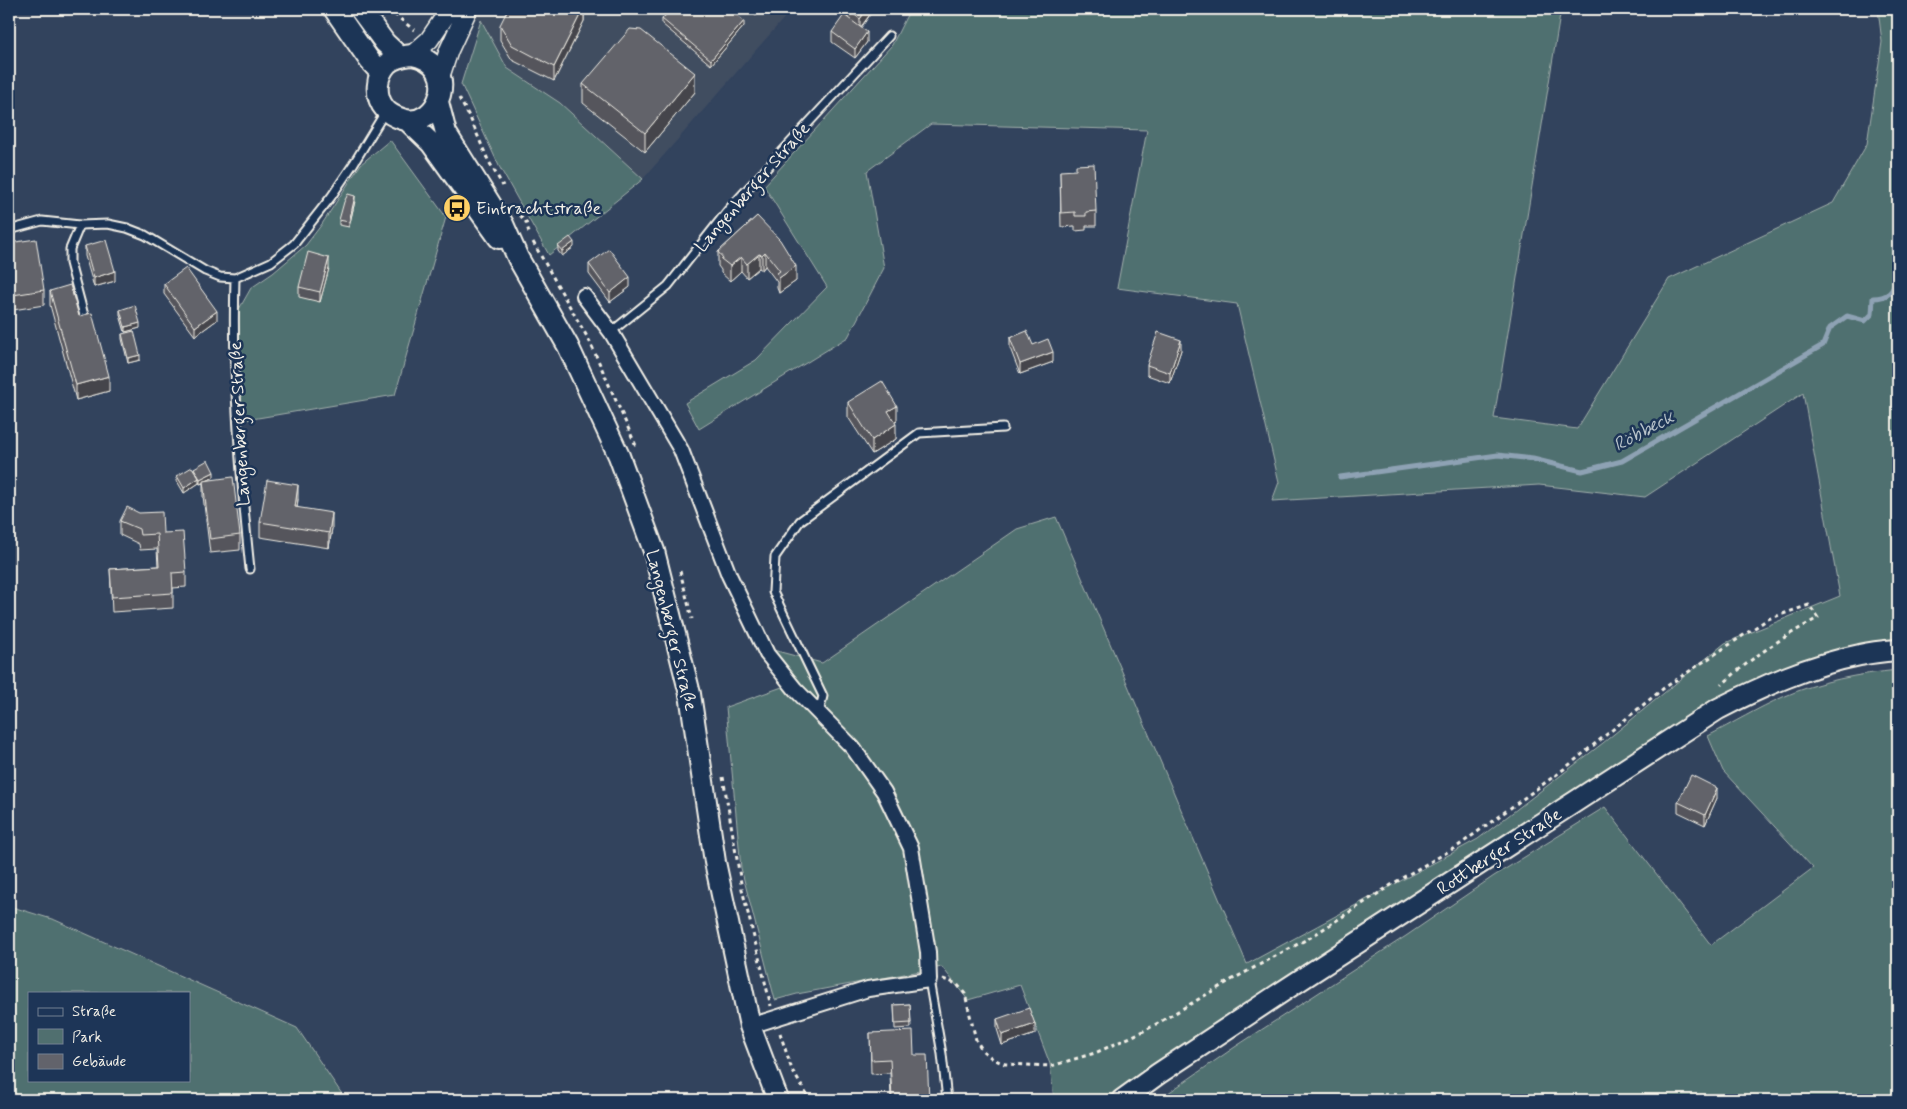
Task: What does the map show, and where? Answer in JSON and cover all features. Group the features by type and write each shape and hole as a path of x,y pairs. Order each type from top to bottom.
{"main road":[{"path":"334,9 370,61 381,73"},
{"path":"360,9 385,43 406,56"},
{"path":"406,56 425,57 434,66 440,77 442,90 438,102 430,112 419,118 407,120 394,116 386,110 379,97 377,85 381,73 388,63 406,56"},
{"name":"Langenberger Straße","path":"438,102 446,133 503,224 518,258 568,346 619,456 654,551 690,694 714,862 750,1026 778,1100"},
{"name":"Langenberger Straße","path":"407,120 431,143 493,232 518,258"},
{"name":"Rottberger Straße","path":"1122,1100 1299,981 1718,708 1751,692 1818,666 1860,654 1898,650"}],"street":[{"path":"406,56 429,40 450,9"},
{"path":"440,77 449,50 468,9"},
{"path":"584,296 611,332 681,450 729,575 767,654 795,689 853,748 884,792 911,848 928,952 929,980 868,989 750,1026"}],"lane":[{"name":"Langenberger Straße","path":"611,332 668,286 728,210 889,36"},
{"path":"9,230 42,221 80,225 108,224 127,228 145,235 205,271 220,277 234,278 271,262 294,244 331,197 386,110"},
{"path":"80,225 70,249 70,263 86,323"},
{"name":"Langenberger Straße","path":"234,278 234,357 237,434 250,569"},
{"path":"819,713 823,696 773,592 775,557 800,521 919,433 1003,428"},
{"path":"929,980 942,1054 947,1100"}],"path":[{"path":"929,980 946,979 958,984 968,1006 976,1040 983,1051 992,1059 1005,1064 1051,1066 1095,1053 1146,1030 1233,979 1312,937 1402,878 1458,846 1564,769 1664,688 1768,618 1809,606 1818,618 1760,653 1730,677 1710,697 1718,708"},
{"path":"775,1019 792,1070 810,1100"}],"shaded area":[{"path":"438,9 792,9 643,179 560,103 507,68 481,20"}],"green space":[{"path":"910,9 1561,9 1494,418 1577,429 1669,279 1833,203 1867,144 1882,42 1878,9 1898,9 1898,640 1857,647 1812,658 1776,671 1700,708 1519,828 1209,1028 1104,1100 1054,1100 1050,1064 1020,985 968,1000 942,967 797,994 775,1000 741,868 726,707 799,681 773,650 822,663 1017,529 1056,517 1247,964 1478,839 1603,743 1725,643 1840,596 1803,393 1645,497 1539,485 1272,501 1279,482 1237,304 1117,288 1147,130 931,124 867,171 884,268 848,337 699,429 685,403 756,360 827,287 764,186 892,45"},
{"path":"481,20 507,68 560,103 643,179 549,255 499,166 461,84"},
{"path":"390,140 446,217 395,395 240,421 238,311 251,288 273,273 306,245 361,164"},
{"path":"1898,670 1898,1100 1158,1100 1494,876 1605,807 1711,945 1813,868 1723,771 1708,736 1764,706 1797,691 1839,679"},
{"path":"9,906 55,920 297,1028 346,1100 9,1100"}],"building":[{"path":"508,9 583,9 554,67 512,45 500,25"},
{"path":"671,9 729,9 744,21 711,60 662,19"},
{"path":"867,9 860,19 848,10"},
{"path":"844,15 867,32 855,49 832,32"},
{"path":"630,29 641,30 695,73 645,133 583,84"},
{"path":"1094,164 1096,211 1086,212 1086,216 1075,216 1075,212 1061,213 1060,171 1076,170 1076,165"},
{"path":"348,194 355,196 349,222 339,220"},
{"path":"757,216 780,240 796,266 779,278 777,273 780,271 765,252 762,255 759,254 747,264 741,257 730,266 721,259 723,258 718,252"},
{"path":"570,237 574,242 562,251 558,246"},
{"path":"36,239 44,290 13,295 9,268 9,243"},
{"path":"106,240 115,271 94,278 85,246"},
{"path":"609,249 630,277 610,293 589,264"},
{"path":"308,252 329,258 320,292 299,287"},
{"path":"186,268 217,311 195,327 164,284"},
{"path":"70,285 79,316 92,313 109,376 76,385 50,291"},
{"path":"135,305 140,323 125,327 120,310"},
{"path":"134,331 140,355 128,358 122,334"},
{"path":"1027,331 1033,345 1048,339 1053,352 1020,364 1010,338"},
{"path":"1158,332 1181,340 1170,373 1147,365"},
{"path":"882,381 897,406 888,411 896,424 872,440 848,402"},
{"path":"208,460 214,472 200,479 194,468"},
{"path":"192,467 199,478 184,488 177,476"},
{"path":"233,477 240,535 210,539 203,481"},
{"path":"267,480 298,485 295,507 332,513 329,533 260,522"},
{"path":"127,507 139,513 162,512 163,533 183,532 186,572 172,573 173,593 112,597 110,569 159,566 157,534 140,535 139,529 120,521"},
{"path":"1691,775 1717,788 1705,815 1678,802"},
{"path":"910,1004 911,1023 895,1024 894,1005"},
{"path":"1029,1008 1035,1024 1002,1035 997,1019"},
{"path":"913,1031 914,1055 927,1055 929,1100 892,1100 890,1059 871,1060 870,1033"}],"waterway":[{"name":"Röbbeck","path":"1340,477 1498,455 1533,459 1582,471 1622,461 1823,345 1830,328 1847,316 1865,321 1872,314 1873,298 1889,294 1898,278"}],"place":[{"name":"Eintrachtstraße","path":"457,208"}]}
